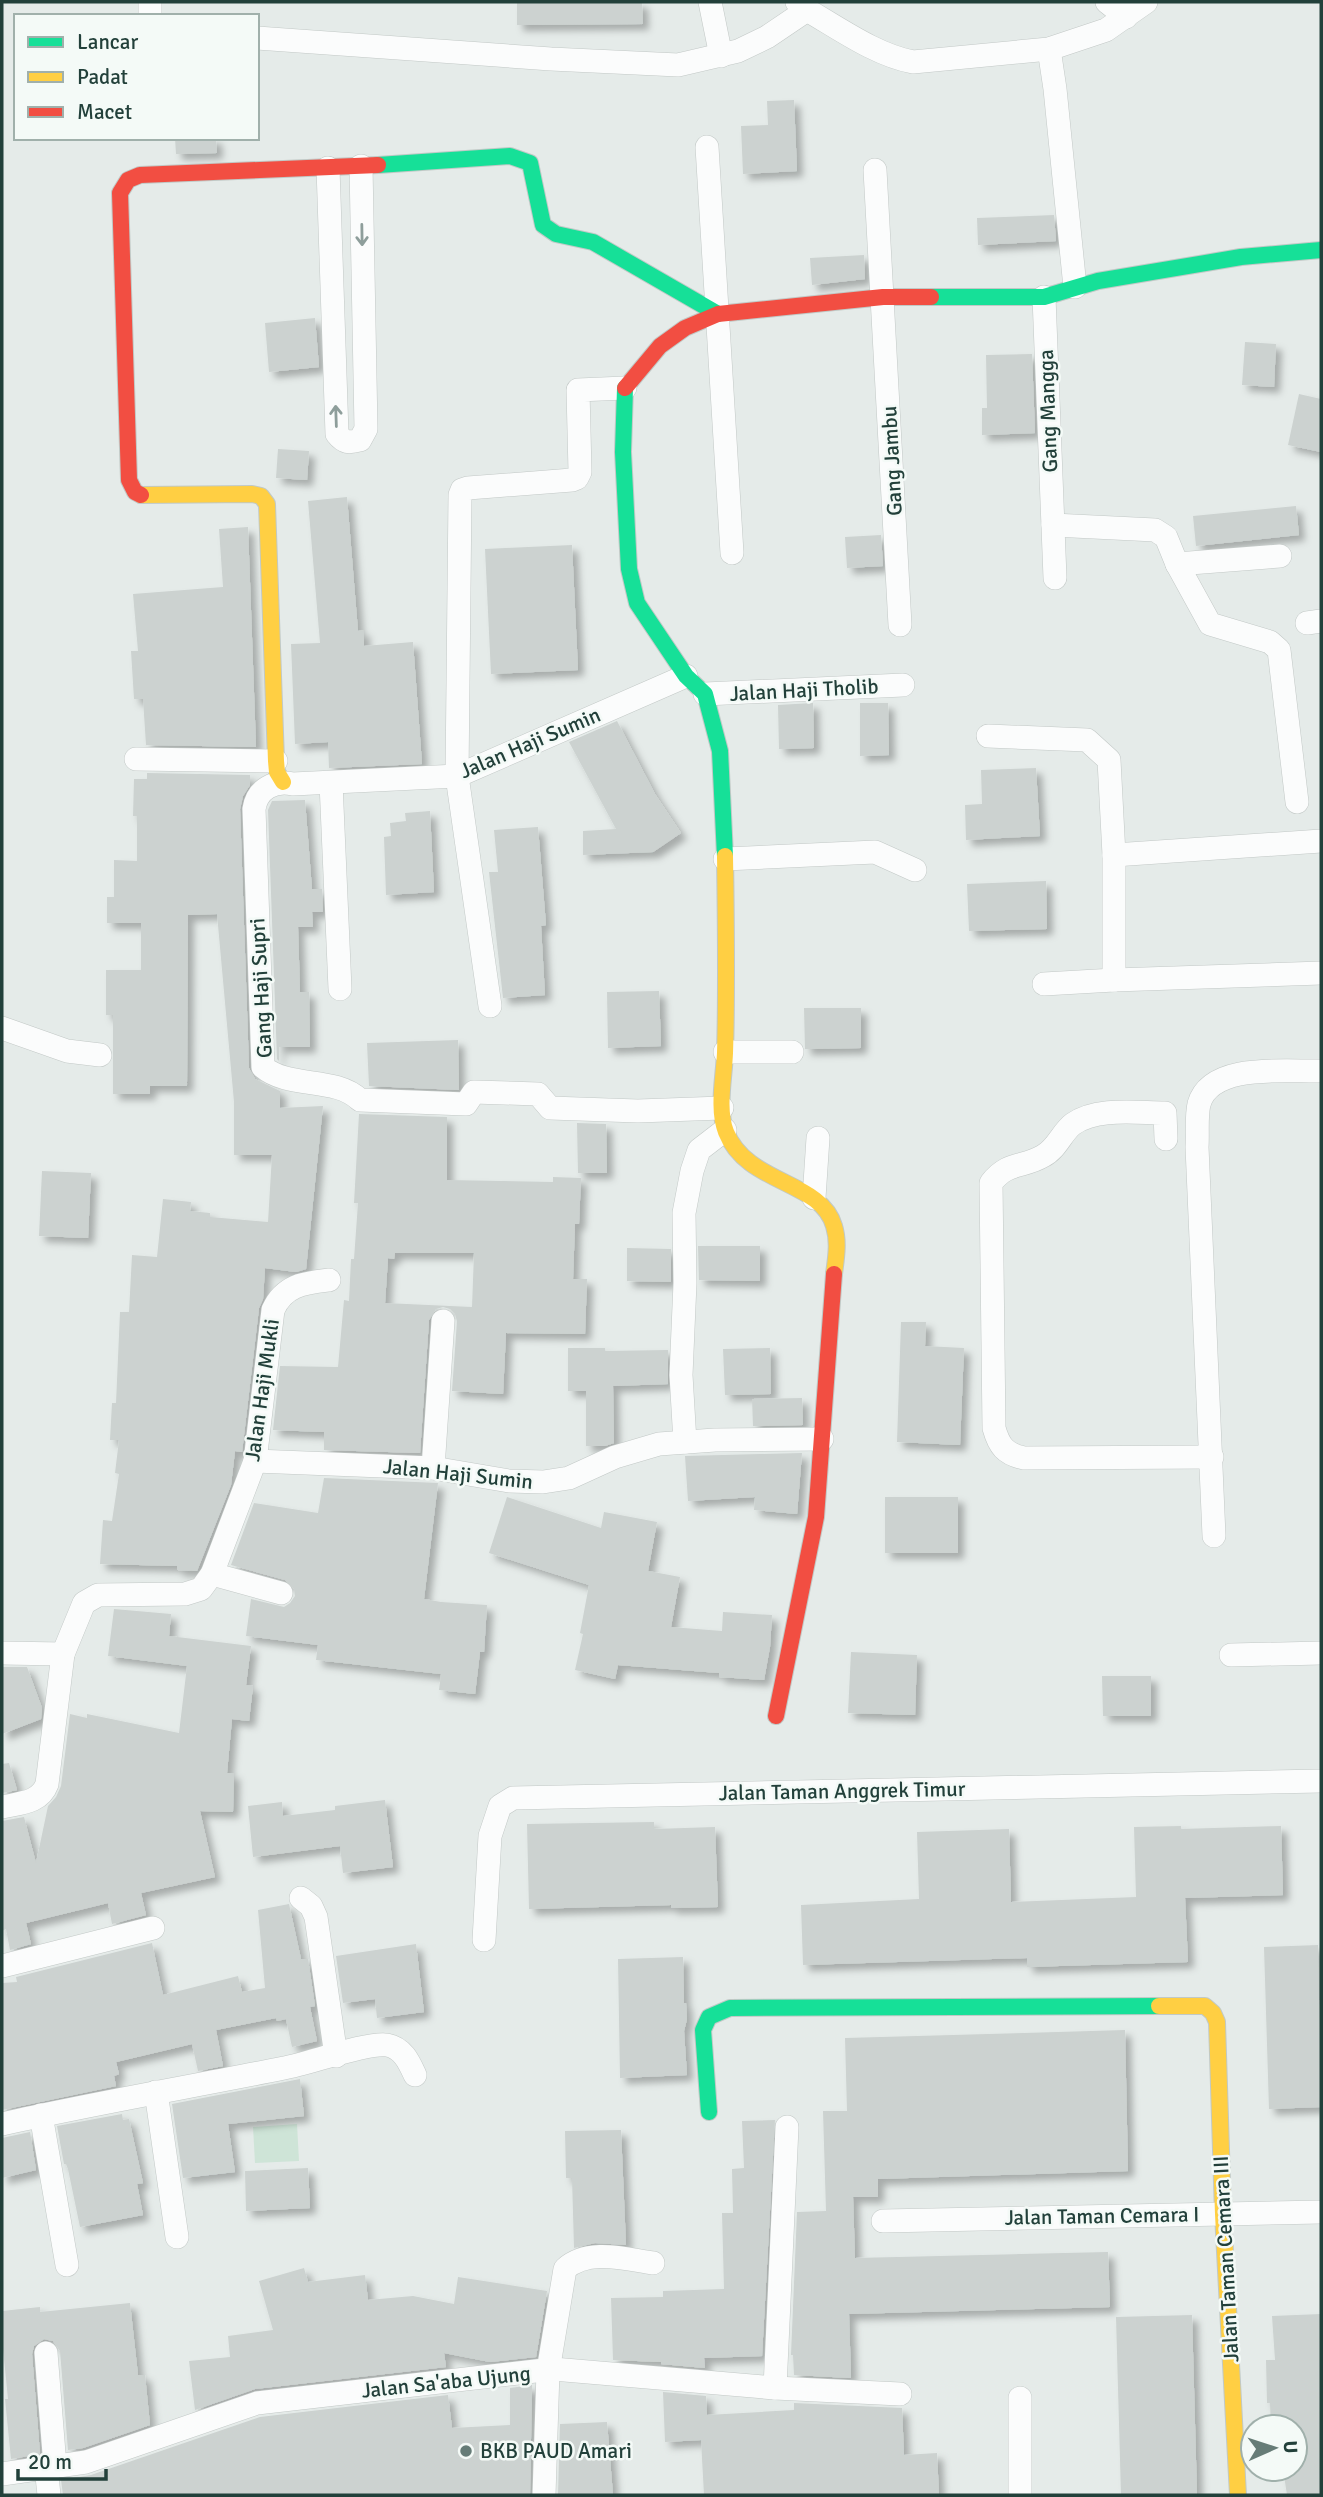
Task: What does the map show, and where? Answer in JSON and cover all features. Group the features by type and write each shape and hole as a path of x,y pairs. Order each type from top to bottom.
{"street":[{"path":"710,2 721,56"},
{"path":"1107,2 1126,17"},
{"path":"259,37 678,65 738,51 767,37 802,6 880,51 897,59 914,62 1049,49 1105,30 1146,2"},
{"path":"1049,49 1075,287"},
{"path":"707,147 732,553"},
{"path":"279,771 267,504 261,496 252,494 144,497 135,492 129,480 120,193 128,180 140,176 328,168 510,156 520,158 530,163 544,225 556,234 593,242 718,314"},
{"path":"328,168 337,434 341,440 349,443 360,440 366,429 361,166"},
{"name":"Gang Jambu","path":"875,170 900,625"},
{"path":"776,1716 816,1517 837,1239 834,1224 824,1206 814,1198 764,1173 735,1150 724,1119 725,859 720,751 705,694 686,676 637,603 634,592 629,569 623,452 625,388 660,346 685,328 718,314 883,297 1044,296 1075,287 1241,257 1321,250"},
{"name":"Gang Mangga","path":"1044,296 1055,578"},
{"path":"491,1006 457,776 460,495 462,489 468,488 577,478 580,472 578,390 625,388"},
{"path":"1053,525 1155,530 1166,537 1177,564 1210,624 1270,642 1279,650 1297,802"},
{"path":"1177,564 1280,556"},
{"name":"Jalan Haji Sumin","path":"136,759 279,771 293,784 457,776 686,676"},
{"name":"Jalan Haji Tholib","path":"705,694 903,685"},
{"path":"988,736 1087,740 1109,760 1114,855 1114,980"},
{"name":"Gang Haji Supri","path":"279,771 256,798 254,809 262,1056 263,1067 273,1076 346,1091 360,1100 466,1104 474,1092 538,1094 550,1108 638,1111 724,1119"},
{"path":"331,783 340,989"},
{"path":"1114,855 1321,841"},
{"path":"725,859 875,852 915,870"},
{"path":"1044,984 1321,973"},
{"path":"2,1028 67,1051 100,1055"},
{"path":"725,1052 792,1052"},
{"path":"1214,1536 1197,1147 1199,1102 1214,1082 1236,1073 1321,1071"},
{"path":"1166,1139 1165,1112 1086,1117 1072,1125 1043,1157 1000,1171 991,1183 994,1428 999,1444 1010,1455 1024,1458 1212,1457"},
{"path":"685,1442 681,1375 685,1283 684,1213 699,1150 724,1119"},
{"path":"814,1198 818,1138"},
{"name":"Jalan Haji Mukli","path":"212,1574 255,1461 273,1310 284,1291 293,1286 329,1280"},
{"path":"433,1468 443,1321"},
{"name":"Jalan Haji Sumin","path":"255,1461 433,1468 509,1481 543,1482 569,1478 615,1457 659,1444 822,1439"},
{"path":"2,1807 38,1798 44,1793 63,1654 84,1603 98,1595 185,1594 201,1589 212,1574 281,1593"},
{"path":"2,1653 63,1654"},
{"path":"1231,1655 1321,1653"},
{"name":"Jalan Taman Anggrek Timur","path":"484,1940 490,1836 500,1806 513,1798 1321,1781"},
{"path":"302,1898 311,1906 316,1917 336,2056"},
{"path":"2,1966 153,1928"},
{"name":"Jalan Taman Cemara III","path":"709,2112 703,2030 709,2018 730,2008 1205,2006 1213,2013 1217,2022 1223,2214 1238,2495"},
{"path":"2,2123 286,2068 384,2044 395,2047 403,2054 415,2074"},
{"path":"156,2092 177,2237"},
{"path":"41,2115 67,2264"},
{"path":"775,2388 787,2127"},
{"name":"Jalan Taman Cemara I","path":"883,2221 1321,2211"},
{"path":"544,2495 548,2371 565,2269 576,2259 590,2258 611,2257 653,2263"},
{"path":"46,2353 49,2495"},
{"name":"Jalan Sa'aba Ujung","path":"2,2474 86,2462 257,2403 548,2371 775,2388 900,2394"},
{"path":"1020,2398 1020,2495"}],"green space":[{"path":"297,2124 299,2161 255,2163 253,2127"}],"building":[{"path":"517,2 642,2 643,24 517,25"},
{"path":"794,100 797,171 743,174 741,126 768,125 767,101"},
{"path":"175,140 216,140 217,153 176,154"},
{"path":"1054,215 1056,241 978,245 977,218"},
{"path":"864,255 865,279 812,285 810,258"},
{"path":"315,318 319,367 269,372 265,323"},
{"path":"1245,342 1276,344 1274,387 1242,385"},
{"path":"1032,354 1035,433 982,435 982,408 987,408 986,355"},
{"path":"1299,394 1321,399 1321,452 1288,445"},
{"path":"278,449 309,451 307,480 276,478"},
{"path":"347,497 358,631 364,630 364,646 413,642 422,764 329,768 328,742 295,744 291,644 320,643 308,501"},
{"path":"1296,506 1299,535 1196,546 1193,516"},
{"path":"248,527 256,747 146,745 143,699 134,699 131,651 138,651 133,594 223,587 219,529"},
{"path":"881,535 883,566 847,568 845,537"},
{"path":"572,545 578,670 491,674 485,549"},
{"path":"813,703 814,748 779,749 778,705"},
{"path":"860,703 888,703 889,755 860,756"},
{"path":"617,721 655,794 681,833 653,852 583,855 583,831 616,829 569,742"},
{"path":"1036,768 1040,836 966,840 965,805 982,804 981,770"},
{"path":"147,773 250,775 250,785 243,796 240,809 249,1068 255,1079 280,1091 280,1108 323,1106 306,1269 296,1272 265,1268 242,1452 235,1451 231,1485 197,1571 177,1570 177,1566 100,1564 103,1520 112,1521 119,1474 115,1473 119,1440 110,1440 112,1403 116,1403 120,1312 129,1312 132,1255 157,1257 163,1199 191,1202 190,1211 210,1213 210,1217 268,1222 272,1155 234,1155 234,1102 217,914 188,915 187,1086 150,1086 150,1094 113,1094 113,1015 106,1015 106,970 141,970 141,923 107,923 107,897 114,897 114,860 137,861 137,816 133,816 134,779 147,779"},
{"path":"305,800 312,889 322,889 323,912 312,912 313,927 298,927 300,992 309,992 310,1047 279,1047 279,1061 268,810 272,801"},
{"path":"430,811 434,892 386,895 384,837 391,836 390,823 406,821 405,813"},
{"path":"538,827 546,925 541,926 545,995 503,998 489,872 498,872 494,830"},
{"path":"1046,881 1047,929 969,931 967,884"},
{"path":"659,991 661,1046 608,1048 607,992"},
{"path":"804,1008 861,1008 861,1048 805,1049"},
{"path":"458,1040 459,1090 369,1086 367,1043"},
{"path":"359,1114 447,1117 447,1180 553,1182 553,1177 581,1178 579,1224 575,1224 573,1279 587,1279 585,1334 506,1333 503,1394 452,1391 457,1321 450,1309 436,1309 429,1320 420,1453 324,1450 324,1432 273,1430 280,1366 338,1367 344,1300 349,1301 351,1259 354,1259 358,1203 354,1203","holes":["395,1253 474,1253 472,1307 385,1303 388,1258 394,1259"]},
{"path":"577,1123 606,1124 607,1173 578,1173"},
{"path":"42,1171 91,1173 88,1238 39,1236"},
{"path":"698,1246 760,1246 760,1281 699,1280"},
{"path":"627,1248 671,1249 671,1282 627,1281"},
{"path":"901,1322 926,1322 925,1346 964,1348 960,1445 897,1442"},
{"path":"568,1348 605,1348 605,1351 668,1350 668,1384 613,1386 614,1443 586,1446 586,1391 568,1391"},
{"path":"770,1348 771,1394 725,1395 723,1349"},
{"path":"802,1398 803,1425 753,1426 752,1399"},
{"path":"802,1453 797,1514 754,1510 755,1497 688,1501 685,1456"},
{"path":"324,1478 438,1483 424,1599 487,1605 484,1652 480,1652 475,1694 439,1690 441,1674 316,1660 318,1645 246,1636 251,1599 284,1607 295,1596 294,1589 285,1580 231,1565 254,1503 318,1513"},
{"path":"507,1497 601,1528 604,1512 657,1522 648,1571 680,1577 671,1627 722,1631 723,1612 772,1615 764,1680 719,1677 719,1673 618,1665 615,1679 575,1670 589,1585 489,1553"},
{"path":"885,1497 958,1497 958,1553 885,1553"},
{"path":"114,1609 171,1614 169,1636 251,1646 246,1685 253,1686 249,1721 232,1719 227,1773 234,1773 233,1812 200,1811 215,1877 141,1893 146,1915 112,1924 108,1903 26,1923 31,1944 10,1950 6,1929 2,1931 2,1821 24,1817 36,1863 48,1806 61,1786 70,1714 87,1718 87,1714 179,1733 187,1666 108,1656"},
{"path":"851,1652 917,1655 915,1715 848,1713"},
{"path":"2,1667 27,1667 42,1708 41,1719 2,1734"},
{"path":"1102,1676 1151,1676 1151,1716 1103,1716"},
{"path":"9,1763 17,1790 2,1793 2,1764"},
{"path":"385,1800 393,1867 343,1873 340,1846 253,1857 248,1806 282,1802 283,1816 335,1810 335,1806"},
{"path":"654,1822 654,1829 715,1827 718,1907 671,1908 671,1905 529,1909 527,1824"},
{"path":"1181,1826 1181,1829 1281,1826 1283,1895 1185,1898 1188,1962 1027,1967 1027,1958 803,1965 801,1905 919,1899 917,1832 1009,1829 1011,1902 1136,1897 1134,1827"},
{"path":"289,1904 301,1959 308,1959 315,2006 310,2007 317,2041 292,2047 286,2019 277,2021 276,2018 216,2030 223,2066 198,2071 192,2044 116,2062 119,2074 114,2076 116,2086 2,2110 2,1983 17,1982 16,1977 152,1943 163,1995 238,1976 242,1992 265,1988 258,1910"},
{"path":"416,1944 424,2012 377,2018 375,1999 343,2003 336,1956"},
{"path":"1318,1945 1321,2107 1269,2109 1264,1947"},
{"path":"683,1957 687,2075 620,2078 618,1959"},
{"path":"1125,2030 1128,2171 878,2179 878,2197 853,2197 855,2258 1108,2252 1110,2307 849,2314 851,2378 794,2375 791,2355 797,2212 826,2211 823,2111 847,2111 845,2038"},
{"path":"300,2079 304,2116 228,2124 235,2172 183,2178 172,2104"},
{"path":"122,2114 123,2120 129,2119 143,2183 137,2184 143,2215 80,2227 57,2126"},
{"path":"775,2120 762,2356 704,2358 705,2368 661,2362 613,2360 611,2298 663,2297 663,2291 724,2289 722,2213 733,2213 732,2169 744,2168 742,2121"},
{"path":"621,2130 626,2245 595,2243 574,2248 572,2178 566,2178 565,2131"},
{"path":"30,2132 36,2170 2,2178 2,2138"},
{"path":"308,2168 310,2208 246,2211 245,2171"},
{"path":"304,2268 308,2282 365,2275 368,2300 413,2296 454,2304 458,2277 547,2291 536,2357 490,2362 444,2353 446,2367 255,2389 195,2410 189,2361 230,2357 228,2336 273,2330 259,2281"},
{"path":"130,2303 138,2375 145,2375 150,2425 83,2448 68,2450 60,2351 53,2341 44,2339 34,2346 32,2354 40,2454 11,2459 5,2399 8,2399 2,2311 40,2307 40,2312"},
{"path":"1321,2314 1321,2495 1287,2495 1285,2483 1309,2483 1309,2413 1270,2413 1270,2403 1267,2403 1266,2360 1275,2360 1272,2316"},
{"path":"1192,2315 1197,2495 1121,2495 1116,2317"},
{"path":"532,2385 530,2494 63,2495 61,2480 91,2475 260,2417 448,2395 452,2428 510,2425 510,2388"},
{"path":"663,2392 706,2396 707,2415 794,2410 794,2403 902,2408 904,2455 937,2453 939,2495 704,2495 701,2440 665,2442"},
{"path":"607,2422 613,2495 558,2495 560,2424"}],"traffic: fast":[{"path":"378,165 510,156 530,163 543,225 556,234 593,242 718,314"},
{"path":"931,297 1044,297 1098,281 1241,257 1321,250"},
{"path":"625,388 623,452 629,569 637,603 686,676 705,694 720,751 725,856"},
{"path":"709,2112 703,2030 709,2017 730,2008 1159,2006"}],"traffic: slow":[{"path":"141,495 252,494 261,496 267,504 276,761 277,772 283,782"},
{"path":"725,856 726,1004 721,1103 723,1123 736,1149 750,1163 815,1199 826,1211 834,1226 836,1238 834,1274"},
{"path":"1159,2006 1205,2006 1213,2013 1217,2022 1223,2214 1238,2495"}],"traffic: jam":[{"path":"141,495 135,492 129,480 120,193 128,180 140,175 378,165"},
{"path":"625,388 660,346 685,328 718,314 883,297 931,297"},
{"path":"776,1716 816,1517 834,1274"}],"place":[{"name":"BKB PAUD Amari","path":"466,2451"}]}
